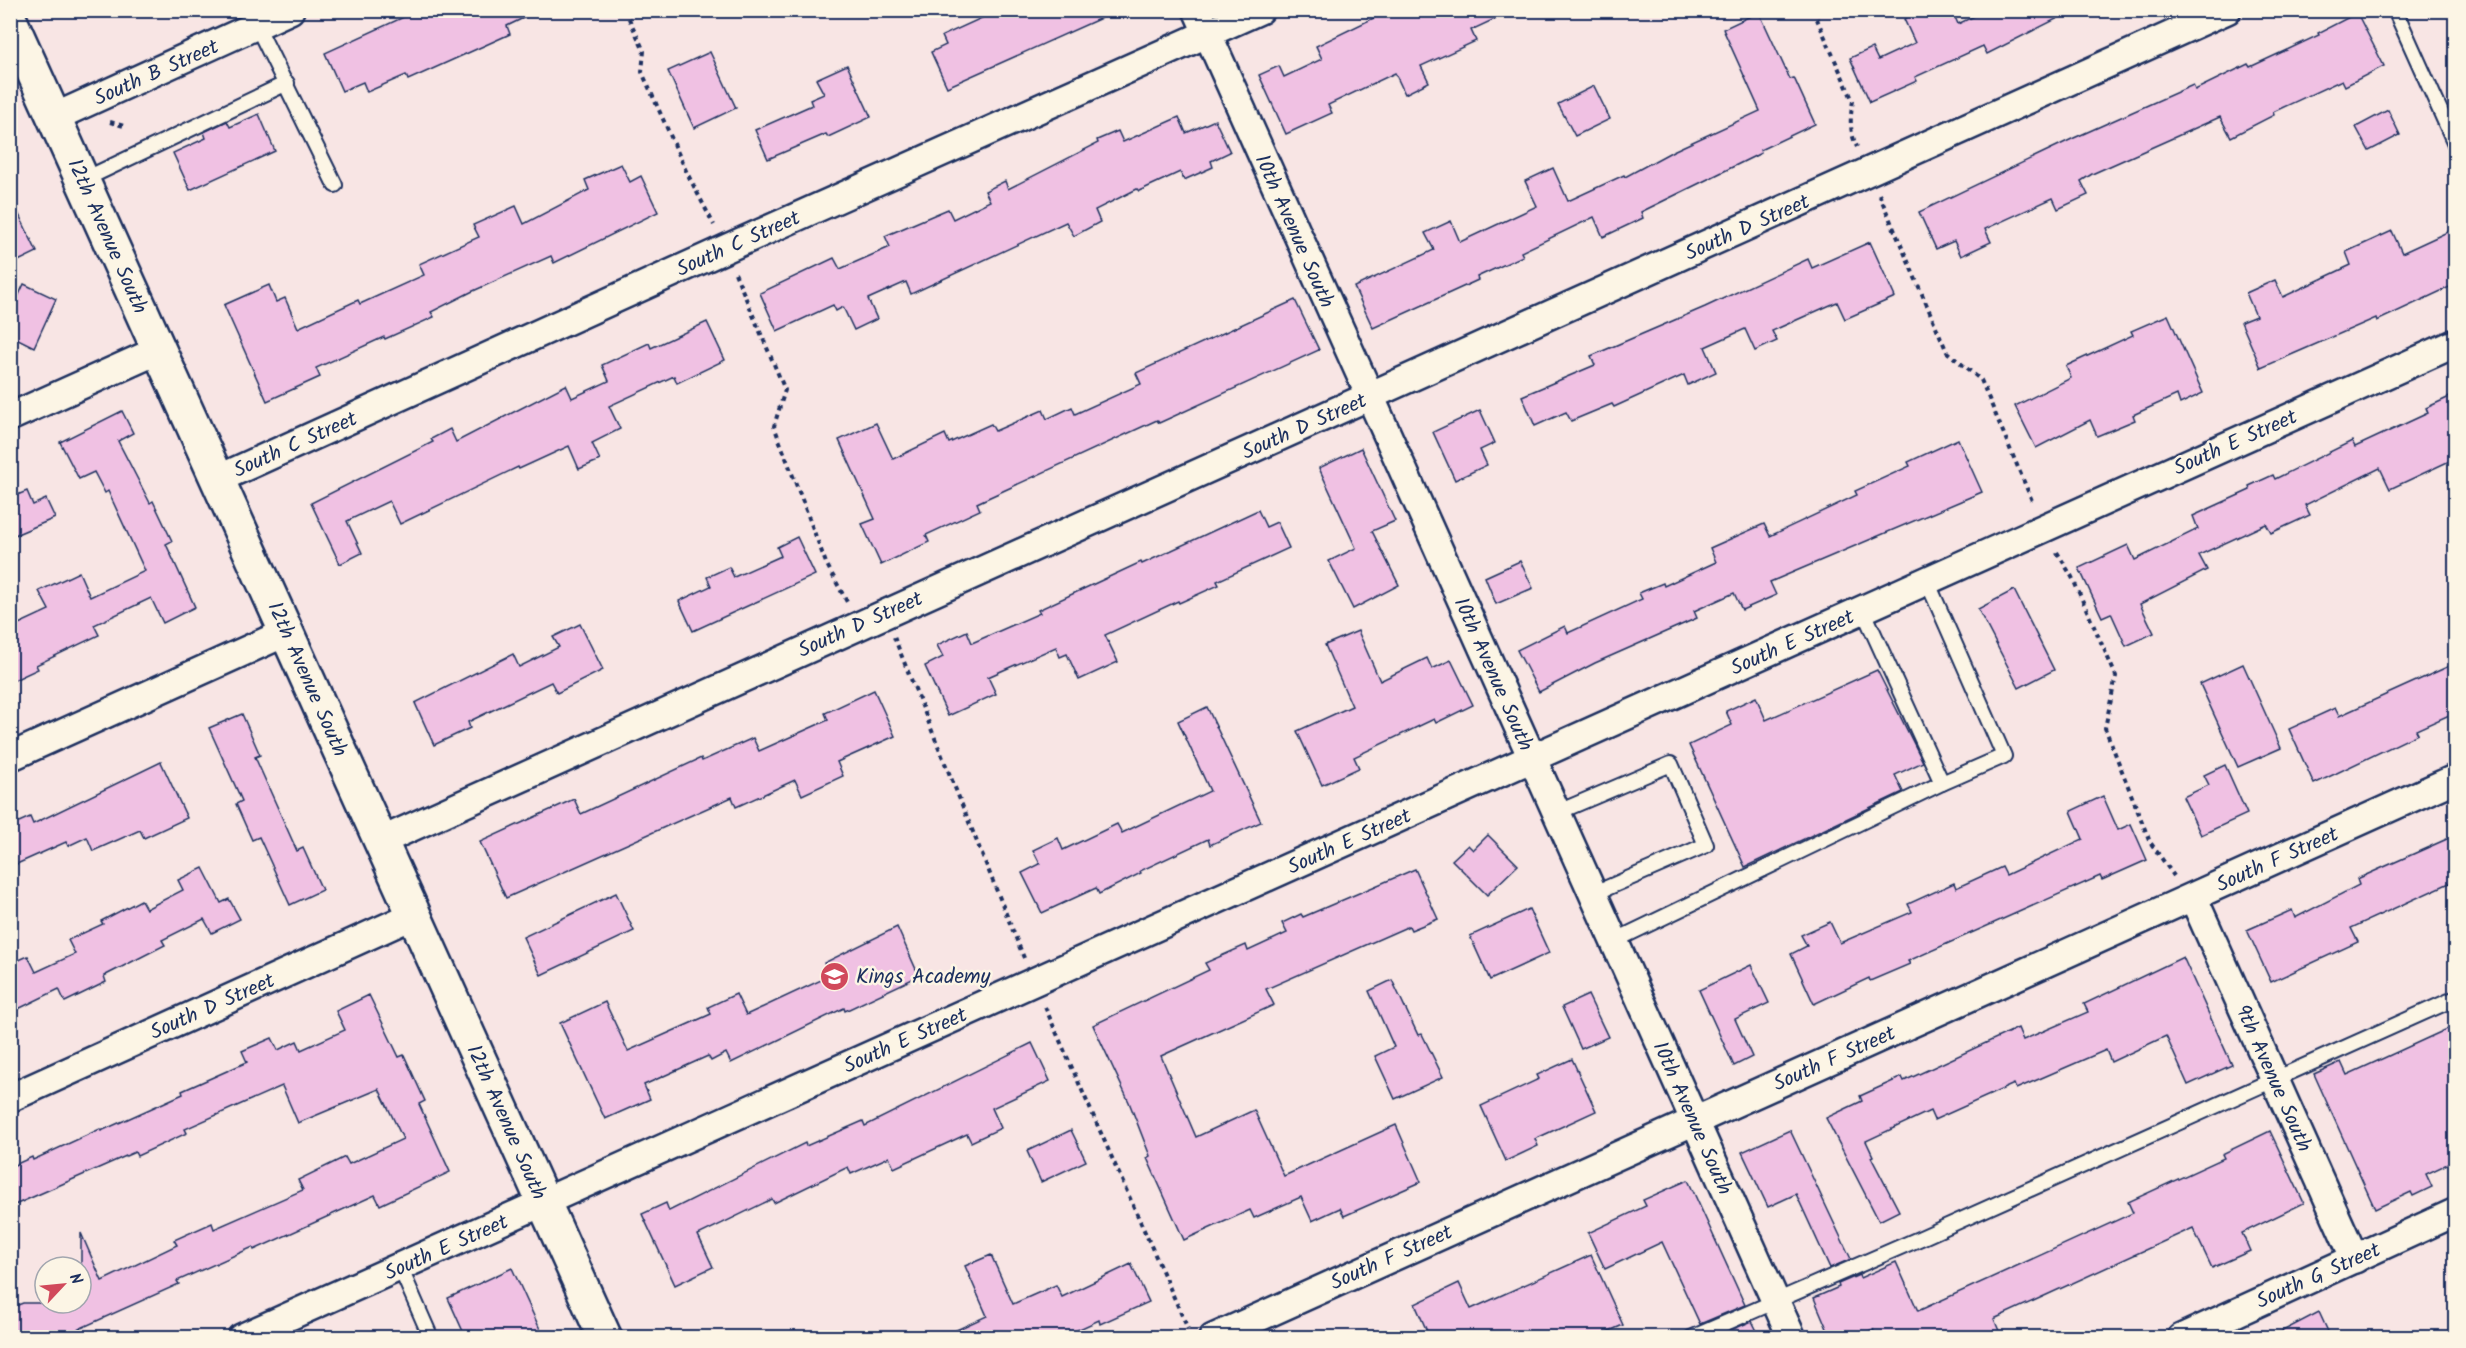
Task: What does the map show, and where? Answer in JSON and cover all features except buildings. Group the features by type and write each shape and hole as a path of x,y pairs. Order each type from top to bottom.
{"street":[{"name":"South B Street","path":"55,117 290,10"},
{"name":"South C Street","path":"218,479 725,249 1202,22 1260,10"},
{"name":"South D Street","path":"381,841 867,620 1369,397 2227,10"},
{"name":"12th Avenue South","path":"10,20 605,1338"},
{"name":"10th Avenue South","path":"1202,22 1792,1338"},
{"name":"South E Street","path":"241,1338 2456,343"},
{"path":"10,417 159,350"},
{"path":"10,757 287,632"},
{"name":"South F Street","path":"1213,1338 1695,1121 2185,890 2456,778"},
{"name":"9th Avenue South","path":"2185,890 2275,1080 2355,1259"},
{"name":"South D Street","path":"10,1098 414,915"},
{"name":"South G Street","path":"2181,1338 2456,1212"}],"lane":[{"path":"2395,10 2456,146"},
{"path":"257,26 334,185"},
{"path":"83,180 286,83"},
{"path":"1614,941 1942,783 2004,756 1927,581"},
{"path":"1863,610 1942,783"},
{"path":"1556,813 1671,764 1706,844 1593,894"},
{"path":"1691,1338 2456,998"},
{"path":"400,1267 431,1338"}],"path":[{"path":"625,10 644,51 642,72 725,249 785,390 774,426 826,563 847,603 867,620 891,630 1034,982 1192,1338"},
{"path":"1813,10 1853,101 1852,136 1947,352 1981,380 2036,509"},
{"path":"104,120 124,126"},
{"path":"2056,551 2072,578 2116,676 2105,728 2150,842 2185,890"}],"place":[{"name":"Kings Academy","path":"835,976"}]}
